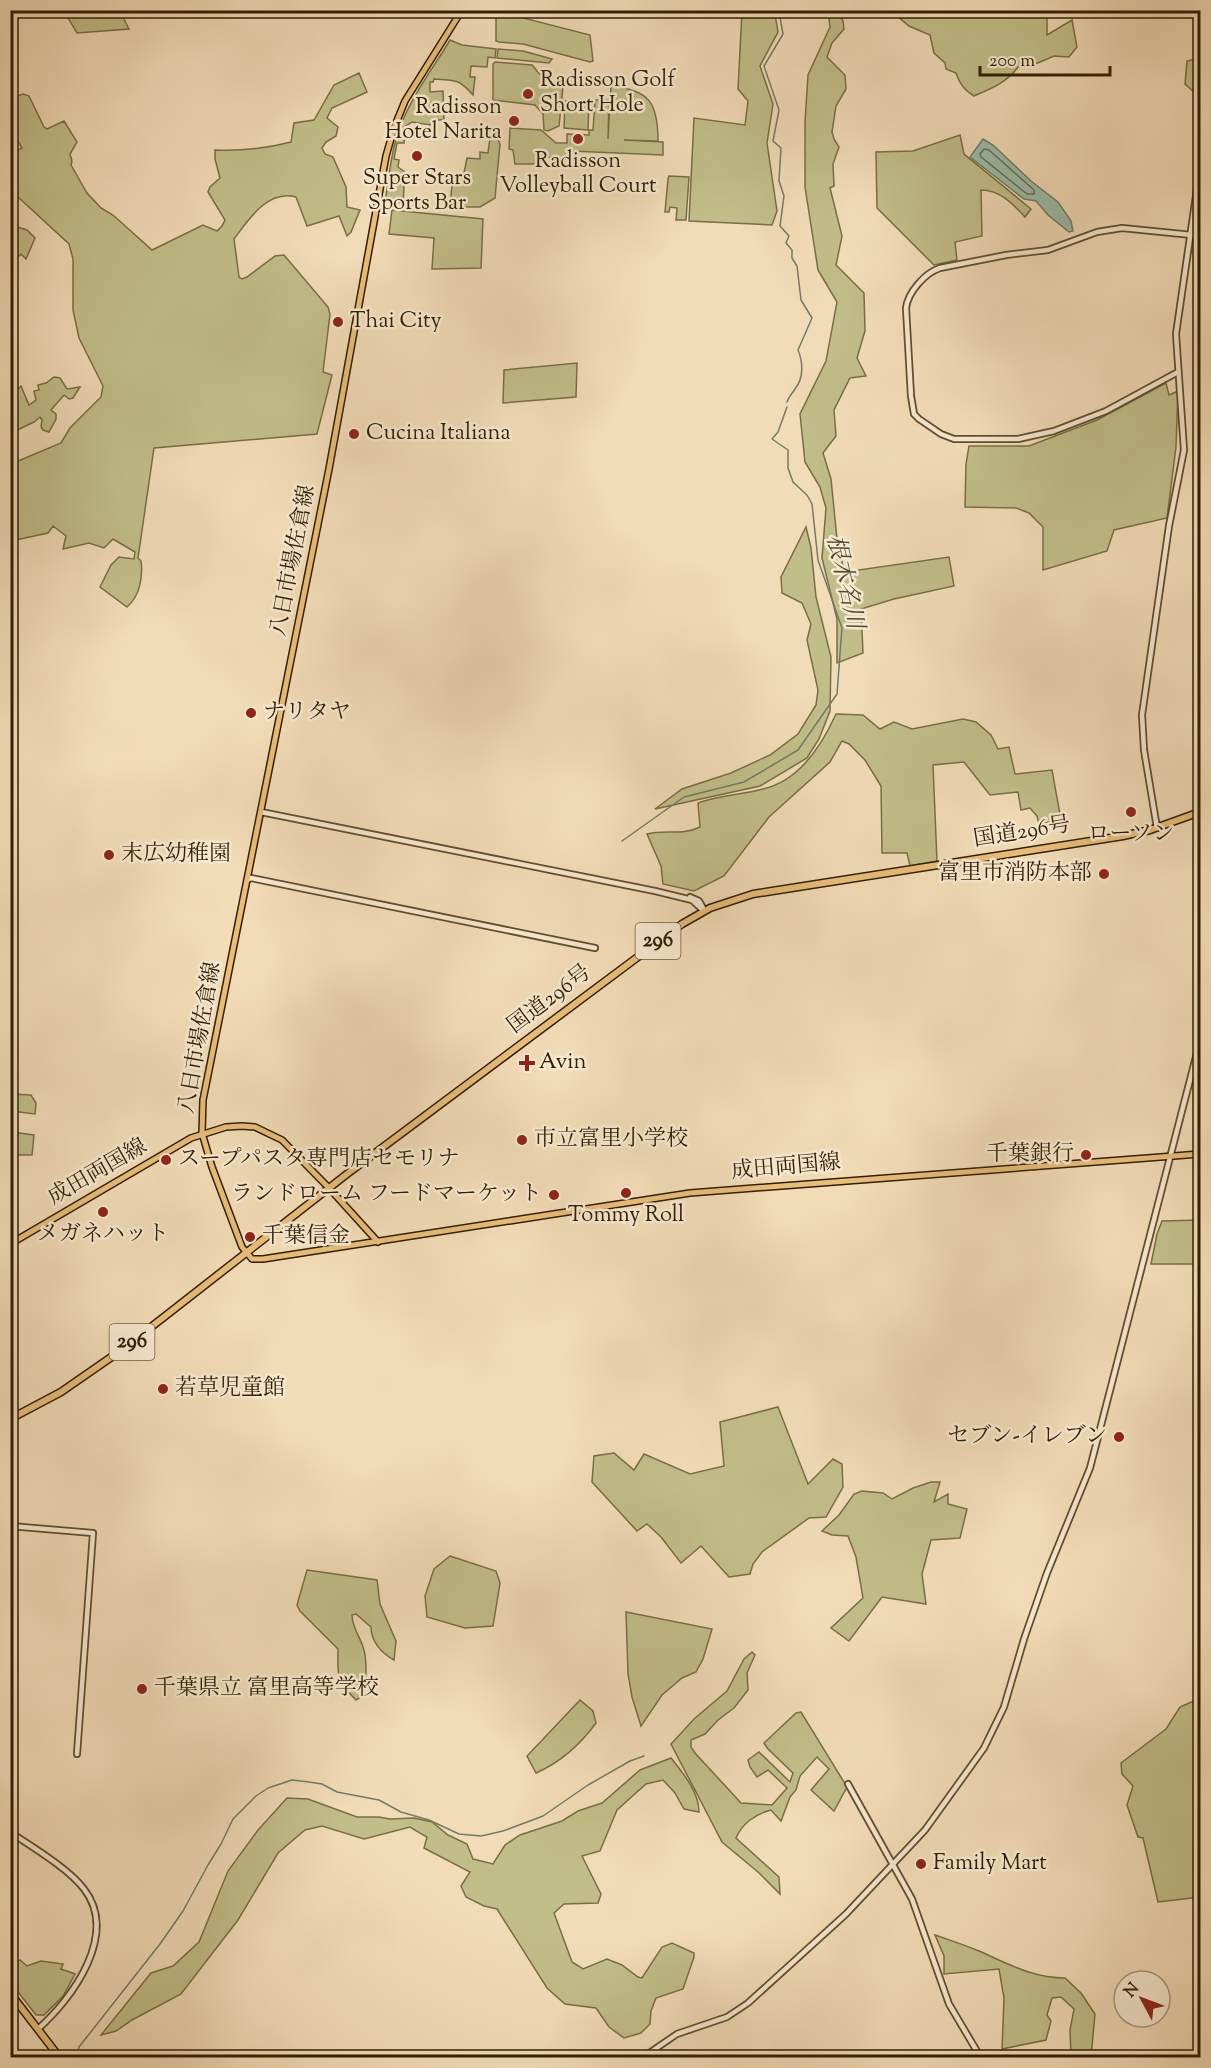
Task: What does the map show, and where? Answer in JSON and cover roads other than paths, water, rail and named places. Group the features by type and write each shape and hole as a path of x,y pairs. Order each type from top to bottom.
{"highway":[{"name":"国道296号","path":"10,1419 61,1392 114,1355 245,1252 615,972 704,911 730,900 753,894 1123,836 1158,828 1200,812"},
{"path":"10,1993 60,2058"}],"main road":[{"name":"八日市場佐倉線","path":"202,1133 203,1100 331,458 386,156 395,124 405,101 462,10"},
{"name":"成田両国線","path":"10,1244 178,1145 202,1133 242,1126 255,1127 282,1140 330,1188 378,1242"},
{"path":"202,1133 212,1167 245,1252"},
{"name":"成田両国線","path":"245,1252 252,1259 262,1259 690,1193 1200,1154"}],"street":[{"path":"1158,828 1144,750 1142,715 1169,526 1184,450 1176,344 1177,324 1192,235 1199,175"},
{"path":"1178,372 1097,415 1054,431 1018,439 954,439 941,434 919,420 914,414 906,308 910,293 931,273 940,268 1006,255 1048,250 1097,232 1122,228 1192,235"},
{"path":"261,812 694,898 702,904 704,911"},
{"path":"247,880 251,878 595,948"},
{"path":"642,2058 677,2034 711,2024 741,2009 846,1914 936,1817 984,1748 1004,1707 1047,1573 1090,1468 1200,1041"},
{"path":"10,1526 93,1533 77,1754"},
{"path":"848,1784 912,1899 949,2004 981,2058"},
{"path":"10,1832 47,1857 84,1889 97,1922 95,1945 87,1963 64,2003 38,2029"}],"water":[{"path":"983,139 993,145 1031,181 1058,202 1071,221 1073,231 1069,232 1048,215 1036,201 1024,199 970,157"}],"waterway":[{"name":"根木名川","path":"782,10 780,17 783,34 764,66 779,110 773,141 781,148 779,181 784,196 780,226 789,236 786,243 792,250 792,258 797,266 801,300 812,318 798,350 802,365 800,380 787,402"},
{"name":"根木名川","path":"622,841 684,797 744,782 798,750 837,694 842,628 818,560 812,504 807,495 793,482 788,468 788,450 772,439 778,432 787,407"},
{"path":"76,2058 79,2047 183,1911 233,1819 256,1796 268,1788 292,1780 322,1784 337,1792 379,1800 401,1812 429,1820 459,1834 481,1836 503,1831 543,1816 588,1785 630,1761 644,1756"}],"place":[{"name":"Radisson Golf Short Hole","path":"528,94"},
{"name":"Radisson Hotel Narita","path":"514,121"},
{"name":"Radisson Volleyball Court","path":"578,139"},
{"name":"Super Stars Sports Bar","path":"417,156"},
{"name":"Thai City","path":"338,322"},
{"name":"Cucina Italiana","path":"354,434"},
{"name":"ナリタヤ","path":"251,713"},
{"name":"ローソン","path":"1131,812"},
{"name":"末広幼稚園","path":"109,855"},
{"name":"富里市消防本部","path":"1104,874"},
{"name":"Avin","path":"527,1063"},
{"name":"市立富里小学校","path":"522,1140"},
{"name":"千葉銀行","path":"1086,1155"},
{"name":"スープパスタ専門店セモリナ","path":"166,1160"},
{"name":"Tommy Roll","path":"626,1193"},
{"name":"ランドローム フードマーケット","path":"554,1195"},
{"name":"メガネハット","path":"103,1212"},
{"name":"千葉信金","path":"250,1237"},
{"name":"若草児童館","path":"163,1389"},
{"name":"セブン-イレブン","path":"1119,1437"},
{"name":"千葉県立 富里高等学校","path":"142,1689"},
{"name":"Family Mart","path":"921,1864"}]}
